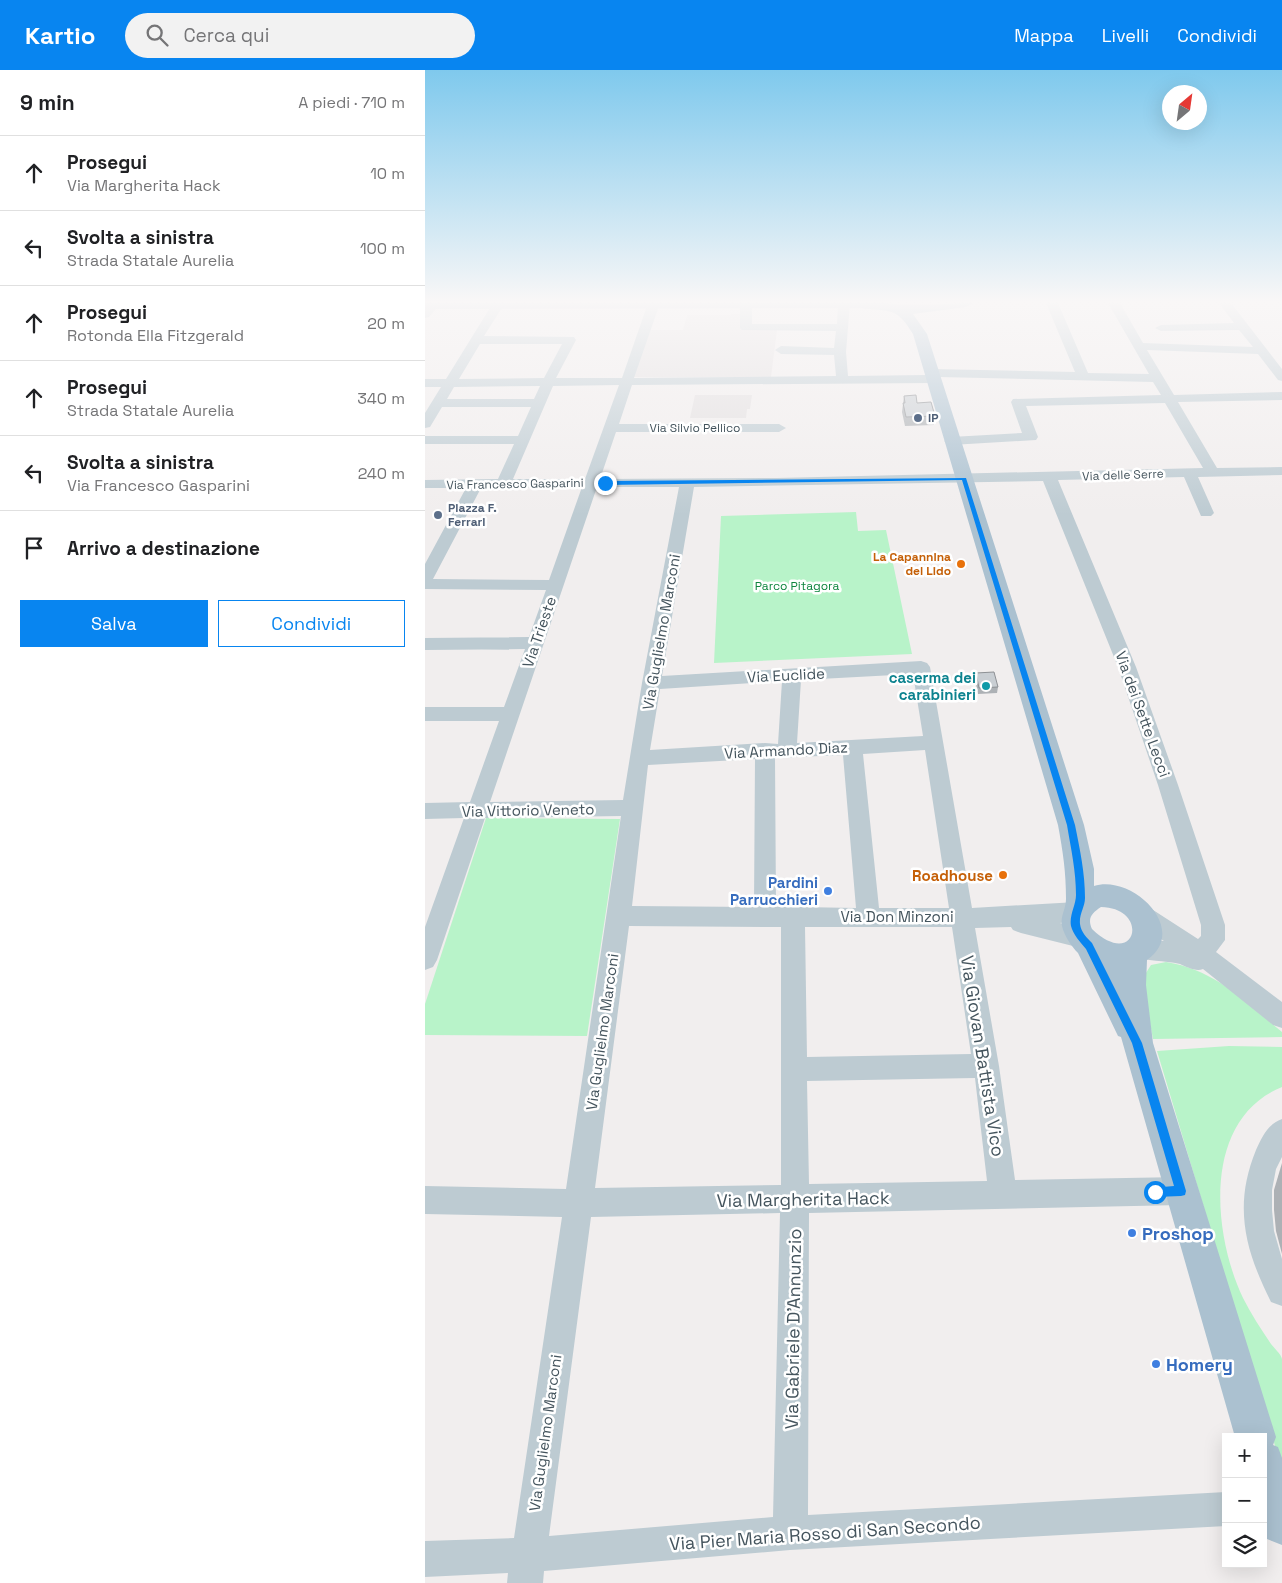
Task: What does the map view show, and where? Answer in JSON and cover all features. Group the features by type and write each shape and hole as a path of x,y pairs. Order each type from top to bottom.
{"main road":[{"path":"932,376 1071,825 1080,870 1082,926 1137,1043 1255,1433"},
{"path":"1071,825 1093,869 1109,889 1143,915 1148,927 1147,939 1136,951 1131,985 1137,1043"},
{"path":"1082,926 1097,896 1119,898"},
{"path":"1082,926 1110,956 1136,951"},
{"path":"1267,1478 1274,1512"}],"street":[{"path":"425,424 456,374"},
{"path":"503,485 552,374"},
{"name":"Via Trieste","path":"425,960 433,912 476,811 630,374"},
{"path":"425,383 689,381 740,374"},
{"path":"811,374 842,379 932,376 1157,378"},
{"path":"842,374 842,379"},
{"path":"1155,374 1212,472"},
{"path":"951,441 1031,437 1018,402 1282,396"},
{"path":"438,403 539,403"},
{"name":"Via Silvio Pellico","path":"611,428 779,428"},
{"path":"425,440 522,440"},
{"name":"Via delle Serre","path":"964,479 1212,472 1281,472"},
{"path":"1189,473 1206,513"},
{"name":"Via dei Sette Lecci","path":"1049,477 1127,667 1168,785 1213,925 1213,940 1199,952"},
{"name":"Via Francesco Gasparini","path":"425,484 503,485 964,479"},
{"name":"Via Guglielmo Marconi","path":"527,1569 577,1203 619,916 631,808 651,683 687,483"},
{"path":"425,579 475,485"},
{"path":"425,544 444,544"},
{"path":"425,584 555,585"},
{"path":"425,644 536,643"},
{"name":"Via Euclide","path":"651,683 921,667"},
{"name":"Via Giovan Battista Vico","path":"921,667 986,1066 1003,1195"},
{"path":"787,750 792,675"},
{"path":"425,714 510,714"},
{"name":"Via Armando Diaz","path":"639,758 765,750 933,743"},
{"path":"852,747 868,916"},
{"name":"Via Gabriele D'Annunzio","path":"765,750 779,915 795,1069 790,1533"},
{"name":"Via Vittorio Veneto","path":"425,811 631,808"},
{"path":"1143,915 1199,952 1282,1017"},
{"name":"Via Don Minzoni","path":"619,916 962,917 996,918 1082,926"},
{"path":"1136,951 1188,956 1233,978"},
{"path":"795,1069 986,1066"},
{"path":"1282,1132 1269,1151 1262,1166 1258,1183 1257,1208 1267,1258 1282,1291"},
{"name":"Via Margherita Hack","path":"425,1200 577,1203 1181,1191"},
{"name":"Via Pier Maria Rosso di San Secondo","path":"425,1559 527,1569 790,1533 1222,1509"}],"shaded area":[{"path":"635,374 771,374 771,377 634,377"},
{"path":"695,395 752,395 750,409 747,409 746,418 690,418"}],"green space":[{"name":"Parco Pitagora","path":"856,512 858,531 886,530 912,654 714,663 721,516"},
{"path":"486,818 620,819 587,1036 425,1035 425,1004"},
{"path":"1166,962 1200,972 1229,988 1282,1032 1282,1037 1153,1039 1143,987 1144,976 1151,965"},
{"path":"1229,1046 1282,1047 1282,1087 1256,1103 1238,1125 1226,1152 1221,1181 1221,1212 1225,1243 1243,1298 1282,1359 1282,1469 1157,1051"}],"building":[{"path":"916,395 917,403 931,402 935,416 906,417 903,403 905,403 904,396"},
{"path":"994,672 998,687 979,688 976,673"}],"place":[{"name":"IP","path":"918,418"},
{"name":"Piazza F. Ferrari","path":"438,515"},
{"name":"La Capannina del Lido","path":"961,564"},
{"name":"caserma dei carabinieri","path":"986,686"},
{"name":"Roadhouse","path":"1003,875"},
{"name":"Pardini Parrucchieri","path":"828,891"},
{"name":"Proshop","path":"1132,1233"},
{"name":"Homery","path":"1156,1364"}],"route":[{"path":"605,483 964,479 1071,825 1079,862 1081,890 1080,906 1075,918 1075,925 1081,938 1089,946 1137,1043 1181,1191 1155,1192"}]}
